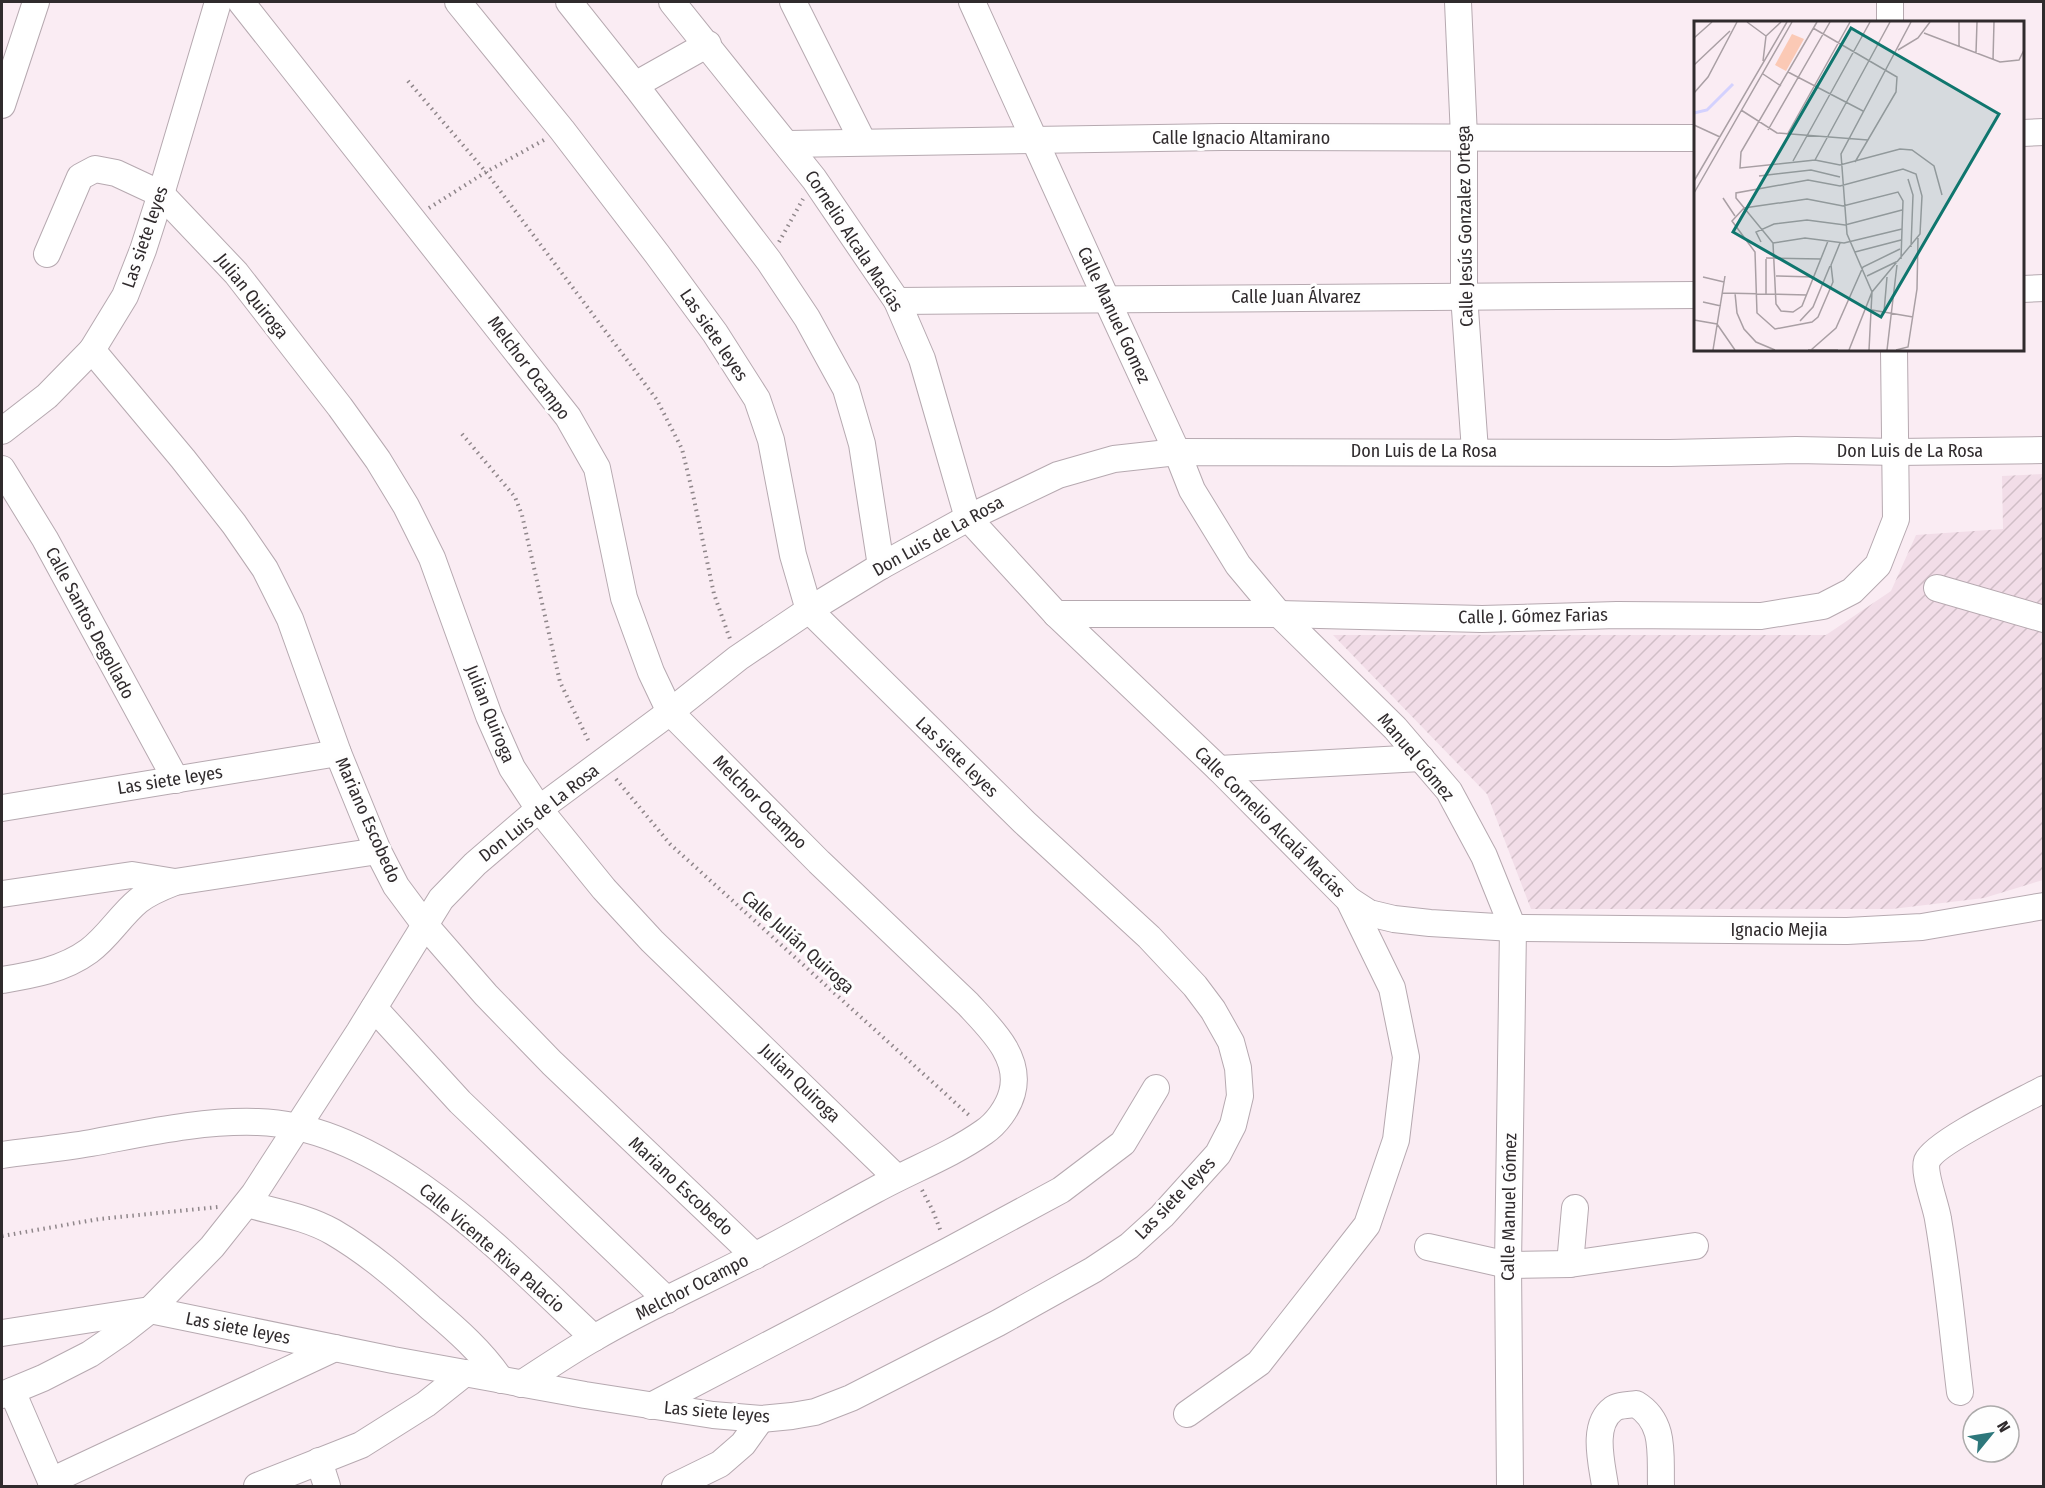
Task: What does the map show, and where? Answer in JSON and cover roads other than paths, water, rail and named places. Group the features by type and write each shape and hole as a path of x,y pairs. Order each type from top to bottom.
{"street":[{"path":"2,105 36,2"},
{"name":"Las siete leyes","path":"2,430 47,396 92,350 125,296 161,194 218,2"},
{"name":"Melchor Ocampo","path":"241,2 568,417 597,468 624,598 651,672 670,712 827,870 968,1004 1008,1053 1013,1068 1012,1094 998,1119 986,1131 755,1256 511,1382"},
{"name":"Las siete leyes","path":"2,1333 150,1310 511,1382 651,1406 761,1419 815,1412 851,1398 998,1323 1102,1264 1129,1246 1161,1216 1218,1154 1233,1125 1240,1096 1238,1068 1231,1042 1214,1010 1195,986 1149,937 1024,822 808,610 793,555 771,440 757,399 715,333 562,130 458,2"},
{"path":"569,2 769,261 807,318 846,389 862,444 881,566"},
{"name":"Cornelio Alcala Macías","path":"672,2 788,144 897,301 922,358 968,518"},
{"path":"793,2 863,142"},
{"name":"Calle Manuel Gomez","path":"972,2 1177,452 1192,490 1238,565 1279,614"},
{"name":"Calle Jesús Gonzalez Ortega","path":"1458,2 1464,137 1464,296 1475,451"},
{"path":"1890,2 1890,21"},
{"path":"635,85 708,44"},
{"path":"2024,134 2043,132"},
{"name":"Calle Ignacio Altamirano","path":"788,144 1034,139 1694,138"},
{"path":"47,254 80,177 95,169 116,173 161,194"},
{"name":"Julian Quiroga","path":"161,194 243,282 340,407 395,488 432,558 474,677 507,757 539,809 604,889 652,941 905,1174"},
{"path":"2024,289 2043,288"},
{"name":"Calle Juan Álvarez","path":"897,301 1694,295"},
{"name":"Mariano Escobedo","path":"92,350 190,468 234,524 265,569 290,619 338,753 378,851 396,886 425,925 486,995 552,1063 755,1256"},
{"name":"Calle J. Gómez Farias","path":"1056,614 1279,614 1482,619 1617,615 1761,616 1823,606 1852,591 1878,565 1896,519 1894,351"},
{"name":"Don Luis de La Rosa","path":"150,1310 212,1247 246,1204 374,1008 441,899 475,864 539,809 670,712 738,658 808,610 968,518 1058,475 1114,459 1177,452 1670,453 1796,450 1896,452 2043,450"},
{"name":"Calle Santos Degollado","path":"2,469 45,539 176,780"},
{"name":"Calle Cornelio Alcalá Macías","path":"968,518 1056,614 1219,769 1349,900 1392,988 1406,1057 1396,1140 1367,1225 1259,1363 1187,1414"},
{"path":"1937,588 2043,619"},
{"name":"Manuel Gómez","path":"1279,614 1395,728 1449,791 1484,856 1513,928"},
{"name":"Las siete leyes","path":"3,804 176,780 338,753"},
{"path":"1219,769 1421,758"},
{"path":"2,980 53,970 72,961 96,945 138,901 175,882 378,851"},
{"path":"2,894 132,875 175,882"},
{"name":"Ignacio Mejia","path":"1349,900 1369,913 1394,919 1513,928 1847,931 1922,927 2043,906"},
{"name":"Calle Manuel Gómez","path":"1510,1486 1508,1265 1513,928"},
{"path":"374,1008 460,1102 668,1300"},
{"path":"651,1406 1061,1190 1123,1143 1156,1088"},
{"path":"1960,1392 1938,1219 1927,1174 1927,1162 1933,1152 1958,1136 2043,1089"},
{"name":"Calle Vicente Riva Palacio","path":"2,1155 216,1123 259,1122 297,1127 333,1136 372,1154 422,1186 480,1233 594,1338"},
{"path":"246,1204 303,1219 333,1232 406,1285 511,1382"},
{"path":"1570,1264 1575,1208"},
{"path":"1428,1247 1508,1265 1570,1264 1695,1246"},
{"path":"150,1310 90,1354 7,1393 52,1484 335,1348"},
{"path":"257,1486 361,1444 426,1404 465,1373"},
{"path":"1605,1486 1600,1442 1601,1423 1612,1409 1636,1404 1647,1411 1657,1425 1661,1486"},
{"path":"675,1486 720,1464 743,1444 761,1419"},
{"path":"319,1461 327,1486"}]}
